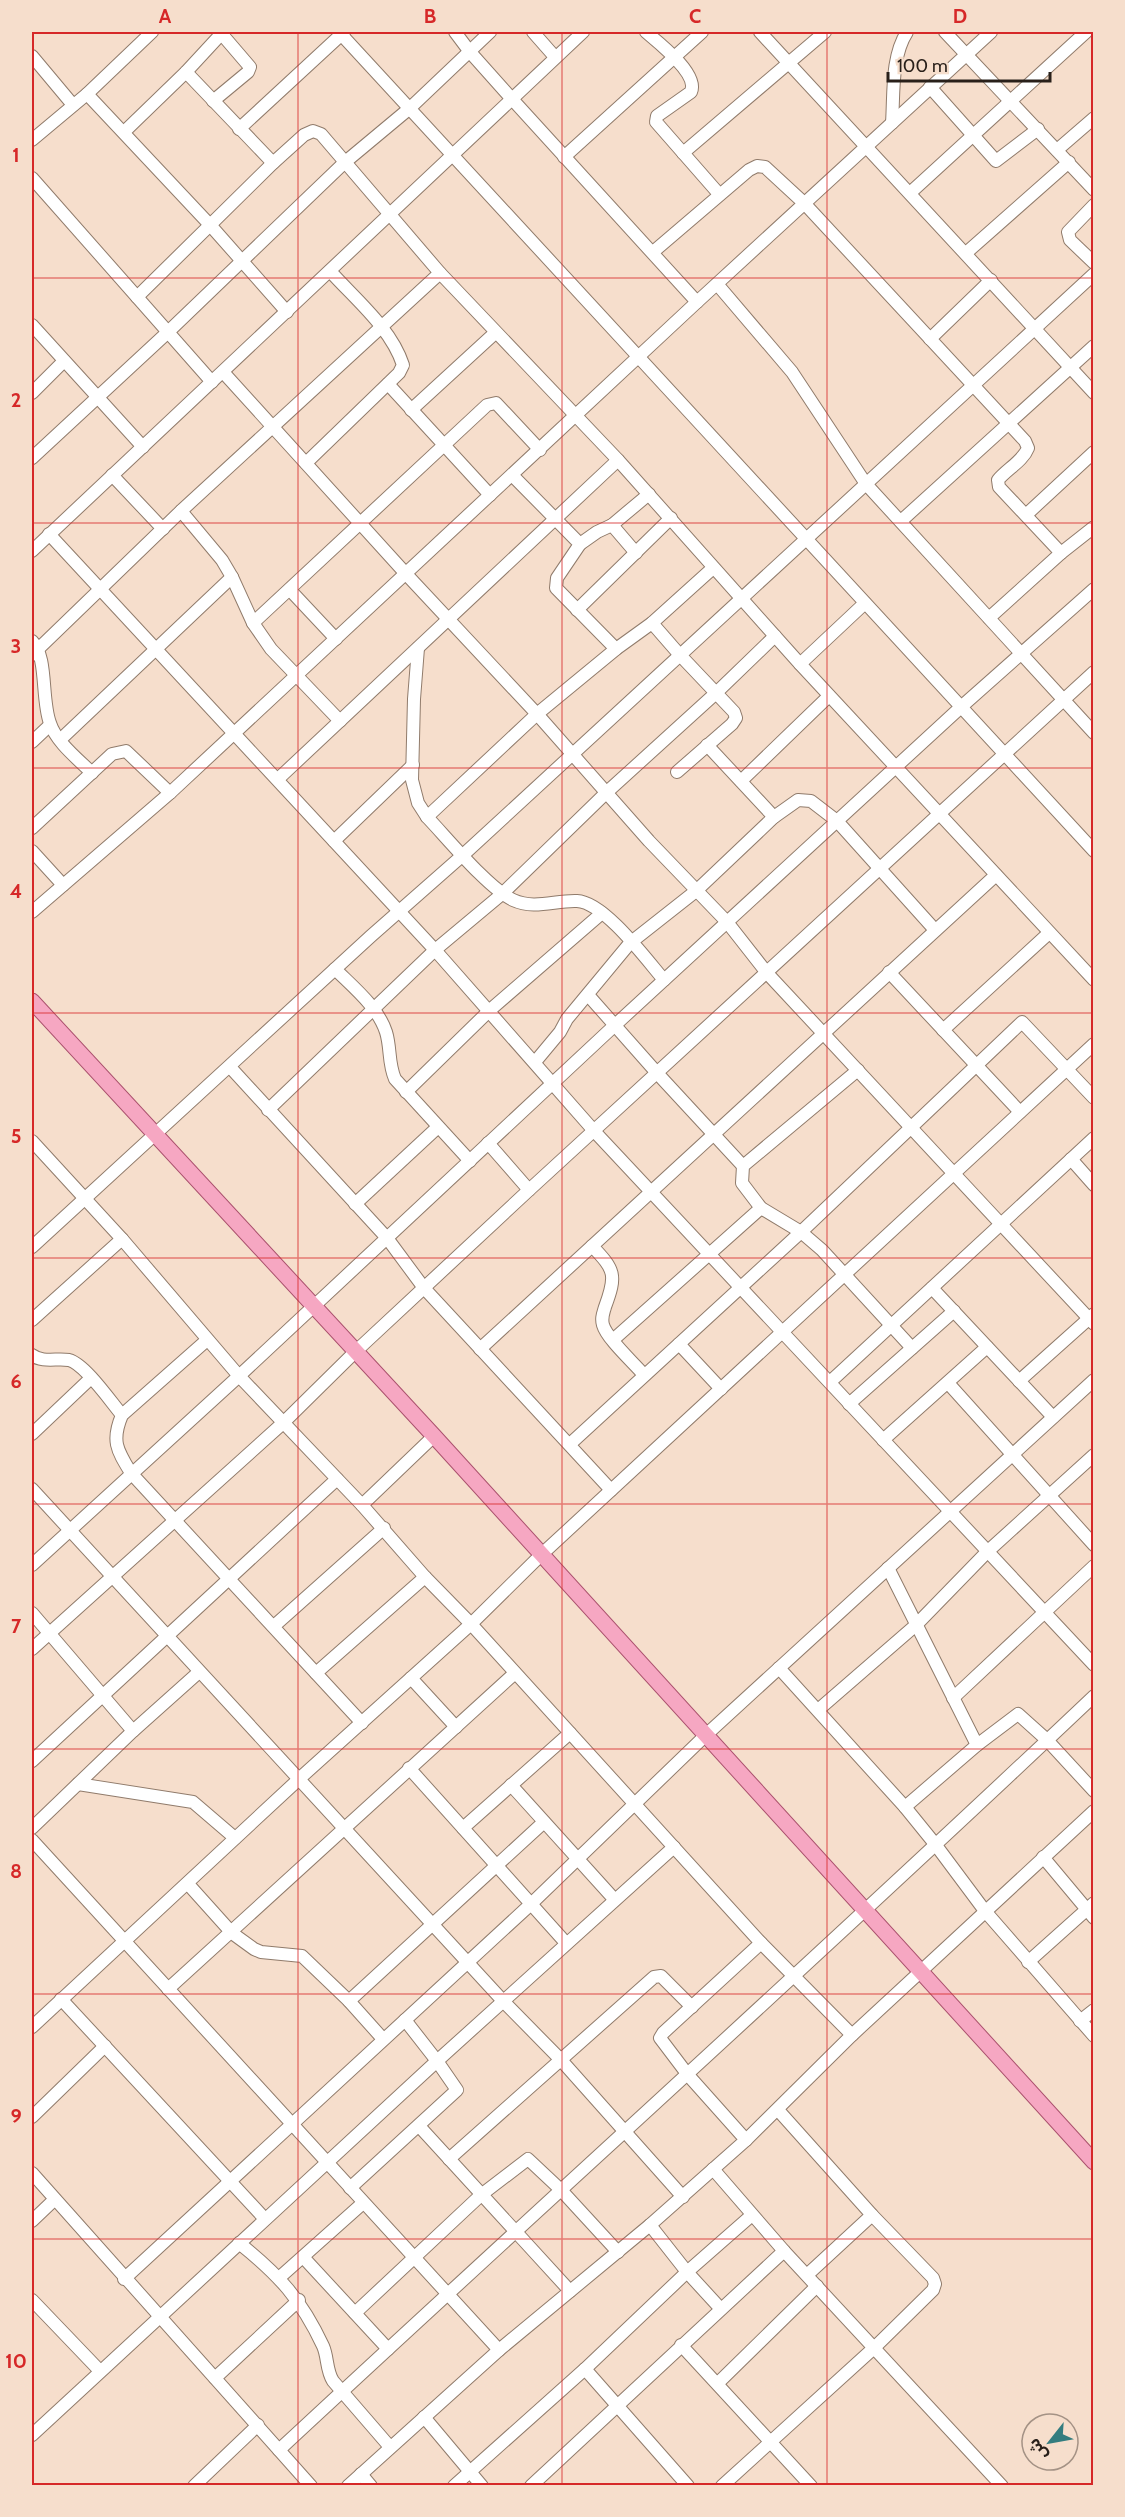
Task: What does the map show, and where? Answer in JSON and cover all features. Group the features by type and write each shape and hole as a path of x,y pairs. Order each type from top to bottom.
{"main road":[{"path":"32,1001 434,1436 707,1734 919,1971 1092,2157"}],"street":[{"path":"32,140 87,94 152,32"},
{"path":"124,132 186,72 221,32 250,67 248,72 213,101"},
{"path":"240,129 341,32 1094,851"},
{"path":"456,32 470,52 511,98 697,302"},
{"path":"32,458 168,332 344,163 410,108 490,32"},
{"path":"533,32 555,57"},
{"path":"33,548 583,32"},
{"path":"646,32 674,58 692,79 693,86 691,92 657,116 656,122 719,194"},
{"path":"564,157 702,32"},
{"path":"760,32 787,64 966,253 1094,393"},
{"path":"683,153 825,32"},
{"path":"892,123 897,57 899,46 907,32"},
{"path":"945,32 1094,190"},
{"path":"32,912 170,793 697,302 991,32"},
{"path":"910,193 1086,32 1094,39"},
{"path":"32,56 73,105"},
{"path":"186,72 273,163"},
{"path":"930,87 996,161 1038,129"},
{"path":"87,94 211,226 287,312"},
{"path":"1057,150 1094,118"},
{"path":"137,297 304,135 313,131 321,134 389,216 495,333 618,460 829,696 1049,933 1091,972"},
{"path":"966,253 1069,162"},
{"path":"653,252 719,194 757,166 765,167 804,203 1025,441 1028,448 1026,454 998,480 999,487 1027,514 1061,553"},
{"path":"34,187 137,297 212,382"},
{"path":"1094,205 1068,232 1070,240 1094,263"},
{"path":"306,463 388,384 403,365 400,356 381,328 330,271"},
{"path":"92,774 50,725 34,648 440,273"},
{"path":"32,1247 1094,274"},
{"path":"930,339 991,280"},
{"path":"717,284 792,372 866,484 1094,733"},
{"path":"32,325 143,447"},
{"path":"411,410 495,333"},
{"path":"901,521 1094,346"},
{"path":"32,393 64,361"},
{"path":"223,372 406,575 727,922 767,973 1092,1319 1019,1381"},
{"path":"388,384 490,495"},
{"path":"253,623 492,402 496,403 540,450"},
{"path":"1027,514 1094,452"},
{"path":"278,779 618,460"},
{"path":"112,475 163,529"},
{"path":"512,475 580,544"},
{"path":"616,649 556,588 555,583 580,544 612,525 649,494"},
{"path":"181,511 222,560 253,623 271,649 340,721"},
{"path":"577,610 671,518"},
{"path":"612,525 636,553"},
{"path":"989,618 1061,553 1094,527"},
{"path":"49,534 490,1010 551,1083 650,1192 1094,1665"},
{"path":"427,817 537,714 616,649 652,623 713,568"},
{"path":"61,739 232,577"},
{"path":"290,590 336,639"},
{"path":"32,1565 239,1376 551,1083 961,707 1092,593"},
{"path":"800,664 865,603"},
{"path":"652,623 734,712 736,718 677,772"},
{"path":"268,1110 435,950 502,894 607,792 775,636"},
{"path":"418,648 414,699 414,793 427,817 502,894 528,905 587,902 602,913 664,980"},
{"path":"32,1649 110,1576 283,1423 355,1352 529,1190 595,1132 1094,672"},
{"path":"741,781 829,696"},
{"path":"32,742 50,725"},
{"path":"707,745 774,817"},
{"path":"32,828 112,754 126,751 170,793"},
{"path":"334,841 413,765"},
{"path":"535,1062 630,943 696,891 774,817 798,800 811,801 837,821 935,930"},
{"path":"32,851 63,885"},
{"path":"480,1349 996,875"},
{"path":"406,1092 490,1010 602,913"},
{"path":"943,1030 1049,933"},
{"path":"335,969 373,1008 386,1030 391,1069 406,1092 470,1161"},
{"path":"889,972 1020,1112"},
{"path":"588,995 743,1166"},
{"path":"570,1444 801,1232 909,1126 1022,1022 1094,1098"},
{"path":"32,2027 299,1779 471,1624 542,1554 1094,1044"},
{"path":"230,1067 387,1238 424,1288 611,1490"},
{"path":"858,1070 743,1166 742,1183 761,1208 801,1232 845,1275 912,1348"},
{"path":"355,1204 438,1127"},
{"path":"830,1382 1094,1138"},
{"path":"32,1141 122,1239 239,1376 384,1528 425,1577 471,1624 761,1943 852,2034"},
{"path":"488,1143 529,1190"},
{"path":"1071,1159 1094,1185"},
{"path":"614,1339 761,1208"},
{"path":"32,1320 122,1239"},
{"path":"591,1246 609,1263 614,1274 613,1285 602,1317 604,1328 644,1376"},
{"path":"932,1288 1053,1417"},
{"path":"849,1404 954,1311"},
{"path":"207,1340 122,1415 115,1432 116,1444 131,1473 362,1723"},
{"path":"679,1344 721,1389"},
{"path":"883,1440 987,1347"},
{"path":"32,1356 46,1360 73,1362 91,1378 122,1415"},
{"path":"32,1434 91,1378"},
{"path":"124,2278 531,1904 707,1734 1094,1380"},
{"path":"948,1383 1094,1545"},
{"path":"362,1505 434,1436"},
{"path":"818,1710 916,1625 987,1552 1094,1455"},
{"path":"32,1761 337,1479"},
{"path":"32,1489 504,2002 561,2060 683,2196"},
{"path":"274,1626 384,1528"},
{"path":"953,1698 1094,1566"},
{"path":"888,1568 977,1745"},
{"path":"315,1673 425,1577"},
{"path":"32,1613 133,1731"},
{"path":"779,1668 905,1807 985,1911 1094,2036"},
{"path":"32,1828 133,1731 199,1672"},
{"path":"168,1989 232,1933 515,1672"},
{"path":"411,1678 456,1727"},
{"path":"279,2450 866,1911 1094,1696"},
{"path":"905,1807 977,1745 1018,1714 1047,1740 1094,1791"},
{"path":"463,1828 570,1733"},
{"path":"409,1768 566,1943"},
{"path":"78,1784 193,1802 236,1838"},
{"path":"511,1785 614,1899"},
{"path":"348,2486 499,2350 650,2225 746,2140 852,2034 1094,1811"},
{"path":"349,2001 543,1822"},
{"path":"32,1840 499,2350"},
{"path":"32,2435 437,2061 674,1847"},
{"path":"1028,1962 1091,1910 1043,1857"},
{"path":"188,1884 232,1933 261,1952 302,1956 349,2001 383,2039"},
{"path":"746,2140 688,2075 660,2038 761,1943"},
{"path":"449,2159 657,1975 692,2007"},
{"path":"62,1999 265,2219"},
{"path":"1080,2021 1094,2010"},
{"path":"350,2188 457,2091 405,2020"},
{"path":"32,2117 105,2046"},
{"path":"722,2486 875,2347 933,2290 935,2284 933,2278 778,2110"},
{"path":"418,2126 570,2291"},
{"path":"355,2313 481,2195 528,2159 561,2190 618,2252"},
{"path":"713,2169 784,2251 1002,2486"},
{"path":"32,2173 311,2486"},
{"path":"32,2221 54,2200"},
{"path":"280,2277 363,2203"},
{"path":"454,2486 752,2215"},
{"path":"807,2275 873,2215"},
{"path":"650,2225 687,2272 720,2308"},
{"path":"239,2243 280,2277 299,2300 324,2349 328,2372 342,2392 390,2446"},
{"path":"531,2486 784,2251"},
{"path":"303,2256 388,2349"},
{"path":"718,2383 817,2286"},
{"path":"32,2300 100,2371"},
{"path":"215,2378 299,2300"},
{"path":"681,2345 718,2383 805,2483"},
{"path":"585,2369 688,2486"},
{"path":"424,2417 482,2486"},
{"path":"194,2486 258,2425"},
{"path":"361,2475 371,2486"}]}
